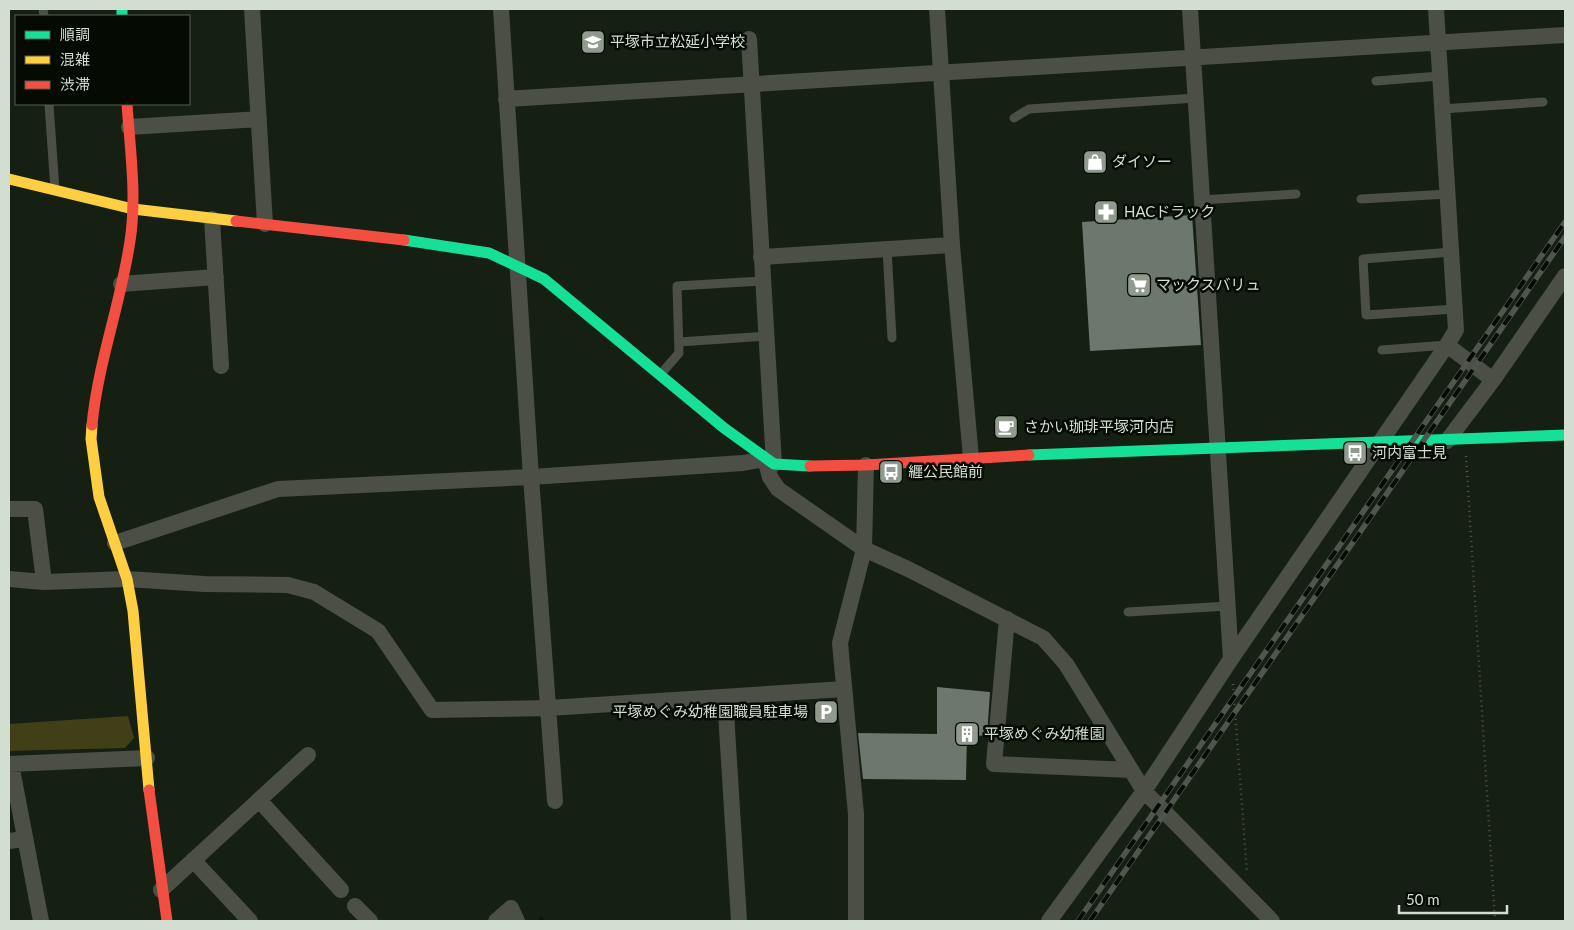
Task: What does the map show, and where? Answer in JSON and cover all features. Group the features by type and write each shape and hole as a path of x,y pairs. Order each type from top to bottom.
{"street":[{"path":"252,9 265,224"},
{"path":"501,9 531,477 555,802"},
{"path":"937,9 952,245 970,458"},
{"path":"1190,9 1231,659"},
{"path":"1049,921 1144,791 1231,659 1456,330 1436,9"},
{"path":"506,99 1565,35"},
{"path":"748,39 766,336 770,477 778,488 864,549 1007,618 1043,638 1066,664 1144,791 1272,921"},
{"path":"127,105 133,209 130,242 95,392 91,439 99,497 127,579 133,611 161,890 167,921"},
{"path":"129,127 258,119"},
{"path":"9,180 133,209 480,252 517,265 544,279 660,375 769,461"},
{"path":"212,219 221,366"},
{"path":"761,257 952,245"},
{"path":"1447,441 1493,380 1565,276"},
{"path":"121,284 216,277"},
{"path":"1447,345 1493,380"},
{"path":"115,542 278,489 531,477 769,461 798,466 866,465 970,458 1218,447 1447,441 1565,435"},
{"path":"856,921 856,814 840,643 864,549 866,465"},
{"path":"9,509 35,509 44,582"},
{"path":"9,580 44,582 127,579 204,584 288,585 314,592 378,631 432,710 549,708 844,689"},
{"path":"1007,618 994,764 1131,770"},
{"path":"725,697 739,921"},
{"path":"161,890 308,755"},
{"path":"41,921 17,840 10,764 147,758"},
{"path":"259,800 341,890"},
{"path":"193,860 250,921"},
{"path":"355,906 370,921"},
{"path":"496,921 511,908 516,921"}],"lane":[{"path":"1376,80 1440,76"},
{"path":"1014,118 1028,110 1196,98"},
{"path":"1442,109 1543,102"},
{"path":"49,105 55,190"},
{"path":"1202,200 1296,194"},
{"path":"1361,199 1448,194"},
{"path":"887,249 892,338"},
{"path":"1452,252 1362,259 1366,315 1455,309"},
{"path":"660,375 679,353 677,286 762,281"},
{"path":"679,342 766,336"},
{"path":"1382,350 1447,345"},
{"path":"1128,612 1228,606"}],"path":[{"path":"1465,440 1495,921"},
{"path":"1231,659 1249,897"}],"shaded area":[{"path":"128,716 134,738 125,748 9,751 9,724"}],"building":[{"path":"1192,215 1201,345 1090,351 1082,222"},
{"name":"平塚めぐみ幼稚園","path":"937,687 990,692 987,736 967,735 966,780 863,779 858,733 937,734"}],"railway":[{"path":"1078,921 1565,222"},
{"path":"1090,921 1565,237"}],"traffic: fast":[{"path":"122,9 122,15"},
{"path":"404,240 489,253 544,279 724,428 774,464 810,466"},
{"path":"1029,455 1565,435"}],"traffic: slow":[{"path":"9,179 133,209 236,221"},
{"path":"92,425 91,439 99,497 127,579 133,611 149,790"}],"traffic: jam":[{"path":"92,425 99,378 126,264 132,224 132,173 127,105"},
{"path":"236,221 404,240"},
{"path":"810,466 866,465 1029,455"},
{"path":"149,790 167,921"}],"place":[{"name":"平塚市立松延小学校","path":"593,42"},
{"name":"ダイソー","path":"1095,162"},
{"name":"HACドラック","path":"1106,212"},
{"name":"マックスバリュ","path":"1139,285"},
{"name":"さかい珈琲平塚河内店","path":"1006,427"},
{"name":"河内富士見","path":"1355,453"},
{"name":"纒公民館前","path":"891,472"},
{"name":"平塚めぐみ幼稚園職員駐車場","path":"826,712"},
{"name":"平塚めぐみ幼稚園","path":"967,734"}]}
